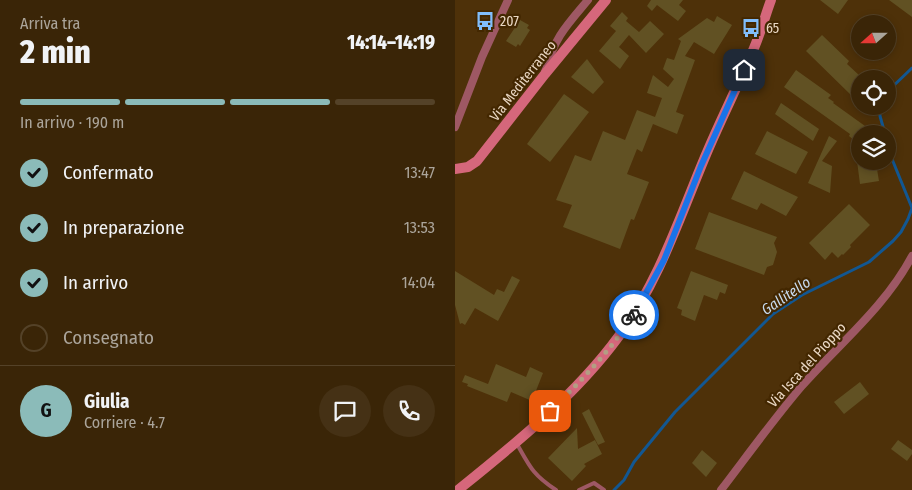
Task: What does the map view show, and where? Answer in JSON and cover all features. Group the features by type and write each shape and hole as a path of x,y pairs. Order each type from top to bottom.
{"street":[{"path":"455,126 482,57 508,0"},
{"path":"545,74 550,53 561,33 588,0"},
{"name":"Via Mediterraneo","path":"455,170 468,167 477,161 606,0"},
{"path":"458,490 515,442 582,379 618,338 647,294 664,260 703,162 751,55 771,0"},
{"name":"Via Isca del Pioppo","path":"721,490 801,388 883,300 904,271 912,256"}],"lane":[{"path":"515,442 532,472 555,490"},
{"path":"579,490 595,483 603,490"}],"building":[{"path":"651,0 683,0 679,5 686,11 678,21 657,5 652,11 647,6"},
{"path":"820,0 848,0 838,14"},
{"path":"889,0 912,0 912,17"},
{"path":"622,12 628,18 626,21 639,32 650,21 664,34 646,53 629,35 619,47 629,56 620,69 599,51 616,31 610,26"},
{"path":"717,16 732,25 714,54 694,42 685,56 695,60 676,112 684,115 677,134 653,124 642,152 637,149 627,174 649,182 634,220 631,219 620,249 563,227 572,205 556,200 575,155 591,161 603,131 625,140 637,110 655,117 662,98 647,93 653,75 668,87 674,79 663,69 667,58 674,60 681,41 678,39 707,18 714,22"},
{"path":"520,20 529,25 527,28 530,30 520,46 518,44 516,47 506,41"},
{"path":"822,35 849,61 847,64 854,70 851,70 851,95 806,51"},
{"path":"587,59 604,82 593,94 571,77"},
{"path":"796,70 831,95 828,98 833,103 864,125 851,125 851,138 850,134 784,87"},
{"path":"564,94 589,112 550,162 527,144"},
{"path":"781,103 819,129 813,141 775,114"},
{"path":"767,131 808,152 796,174 755,154"},
{"path":"829,136 837,141 822,161 832,166 830,193 808,183"},
{"path":"858,170 877,170 879,181 860,184"},
{"path":"744,171 798,197 786,216 761,203 757,210 731,199"},
{"path":"849,204 870,225 843,255 838,258 832,252 825,260 809,243"},
{"path":"709,212 777,237 774,243 777,252 773,265 767,267 764,275 695,249"},
{"path":"455,271 494,295 497,289 504,292 512,276 520,280 498,321 475,308 465,325 460,324 455,305"},
{"path":"691,271 728,285 725,294 720,292 717,300 704,295 695,321 681,315 682,310 677,308"},
{"path":"496,364 526,377 530,367 543,373 532,401 511,392 507,402 467,386 468,384 462,382 465,375 488,384"},
{"path":"860,382 869,394 844,414 834,402"},
{"path":"589,409 605,442 598,445 582,413"},
{"path":"577,428 578,449 595,440 602,454 584,464 586,466 572,481 548,458"},
{"path":"898,440 912,450 912,454 907,461 891,449"},
{"path":"702,450 717,463 706,477 692,463"}],"waterway":[{"name":"Gallitello","path":"896,83 912,68"},
{"name":"Gallitello","path":"880,115 882,125"},
{"name":"Gallitello","path":"614,490 624,480 634,462 675,412 773,314 802,295 869,262 901,232 912,208 896,169"}],"way so far":[{"path":"550,411 603,356 634,315"}],"place":[{"name":"207","path":"485,21"},
{"name":"65","path":"751,28"}],"route":[{"path":"634,315 664,260 701,166 744,70"}]}
